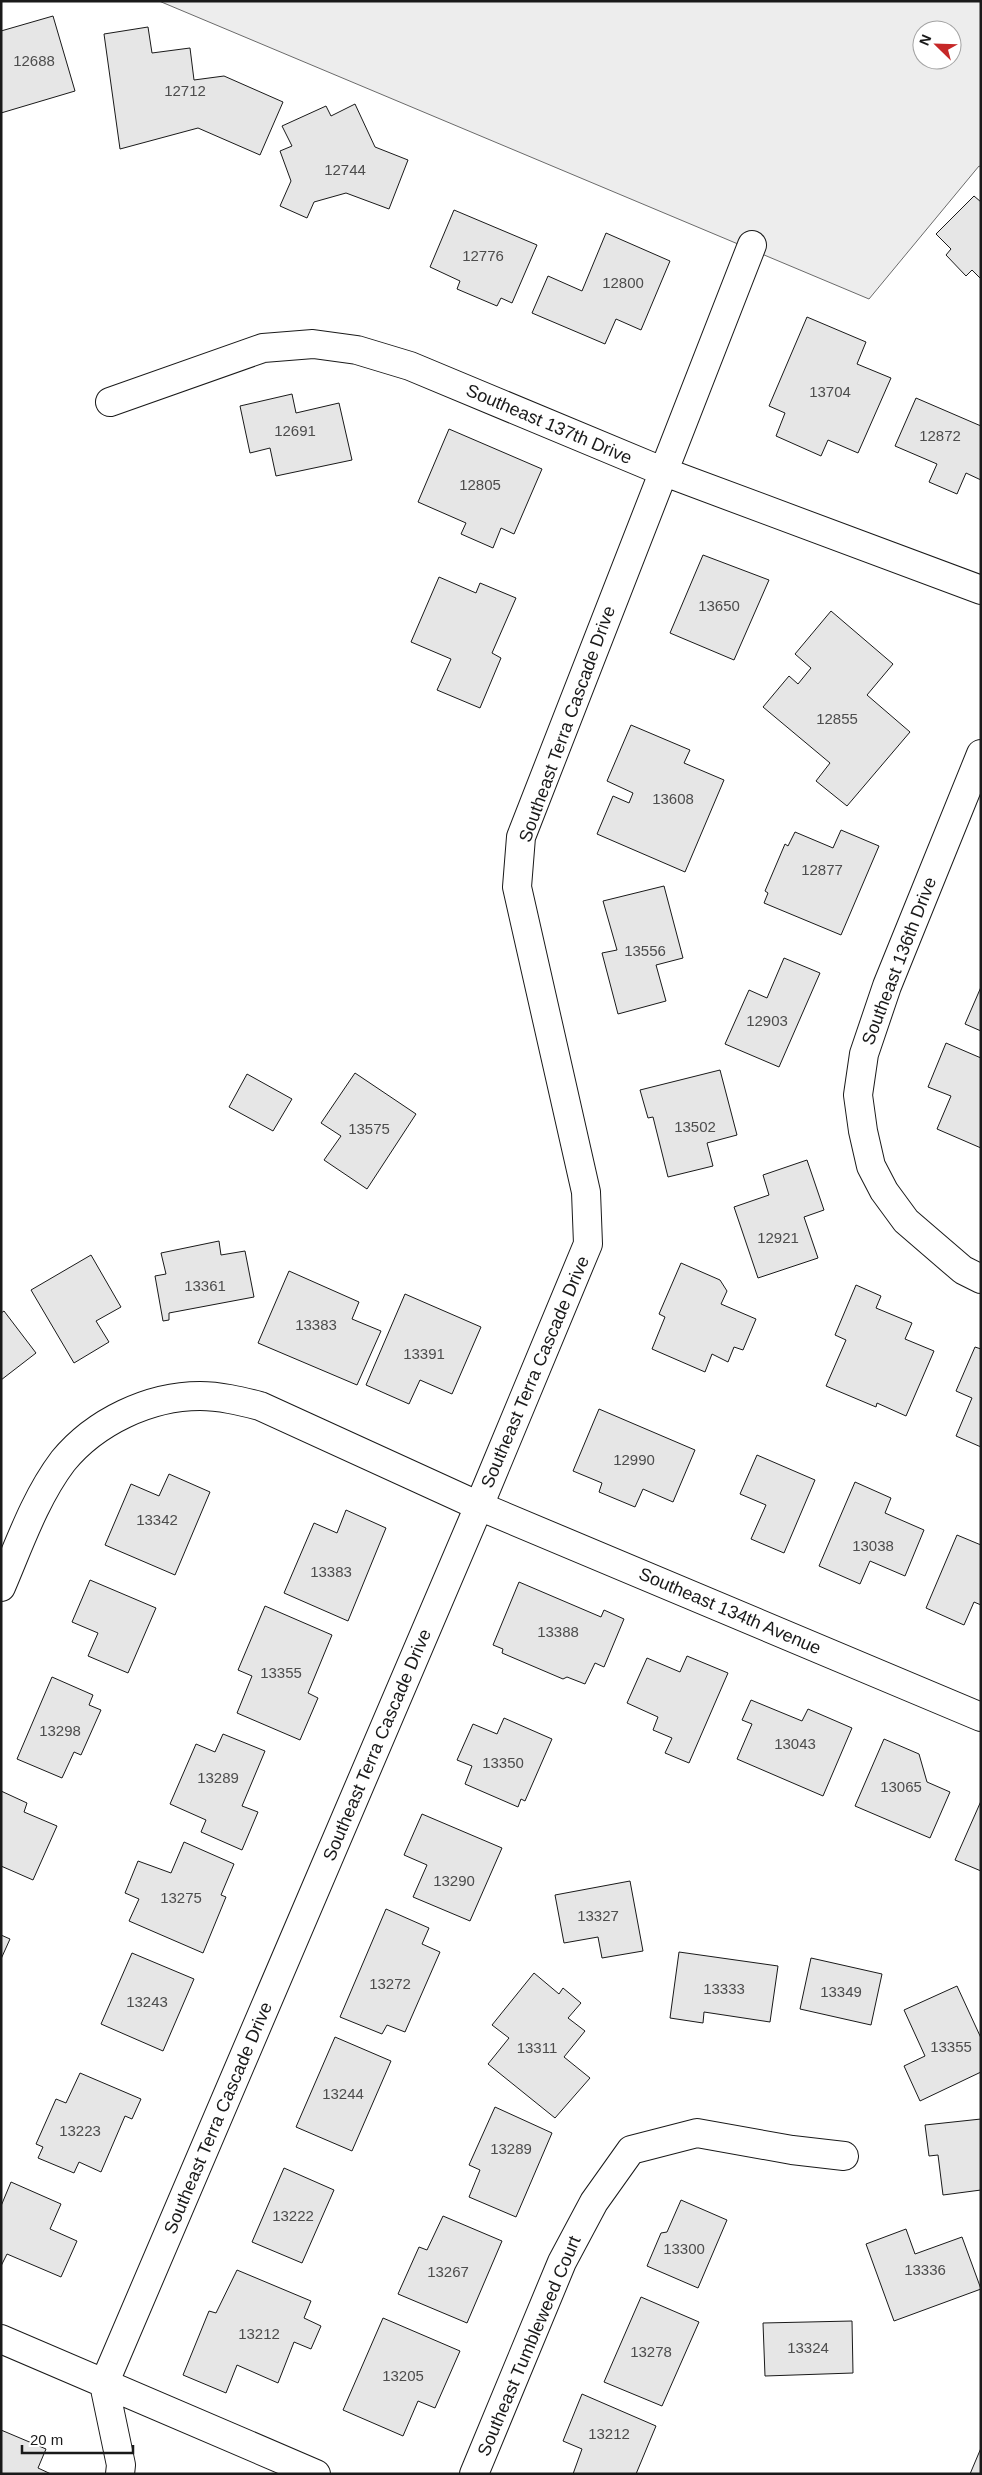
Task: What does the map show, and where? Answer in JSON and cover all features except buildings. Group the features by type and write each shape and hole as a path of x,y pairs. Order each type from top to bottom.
{"street":[{"name":"Southeast Terra Cascade Drive","path":"104,2384 479,1506 588,1244 586,1192 517,887 521,837 752,244"},
{"name":"Southeast 137th Drive","path":"110,402 262,348 314,344 357,350 410,366 662,471 981,590"},
{"name":"Southeast 136th Drive","path":"981,754 887,986 864,1054 858,1095 863,1131 871,1166 884,1191 906,1221 963,1270 981,1279"},
{"name":"Southeast 134th Avenue","path":"1,1587 38,1503 64,1461 102,1425 147,1404 199,1396 230,1398 260,1406 479,1506 981,1717"},
{"name":"Southeast Tumbleweed Court","path":"474,2474 562,2262 594,2202 630,2150 697,2133 792,2150 844,2156"},
{"path":"1,2339 316,2474"},
{"path":"104,2384 121,2465 120,2474"}],"shaded area":[{"path":"159,1 981,1 981,167 979,166 869,299"}]}
